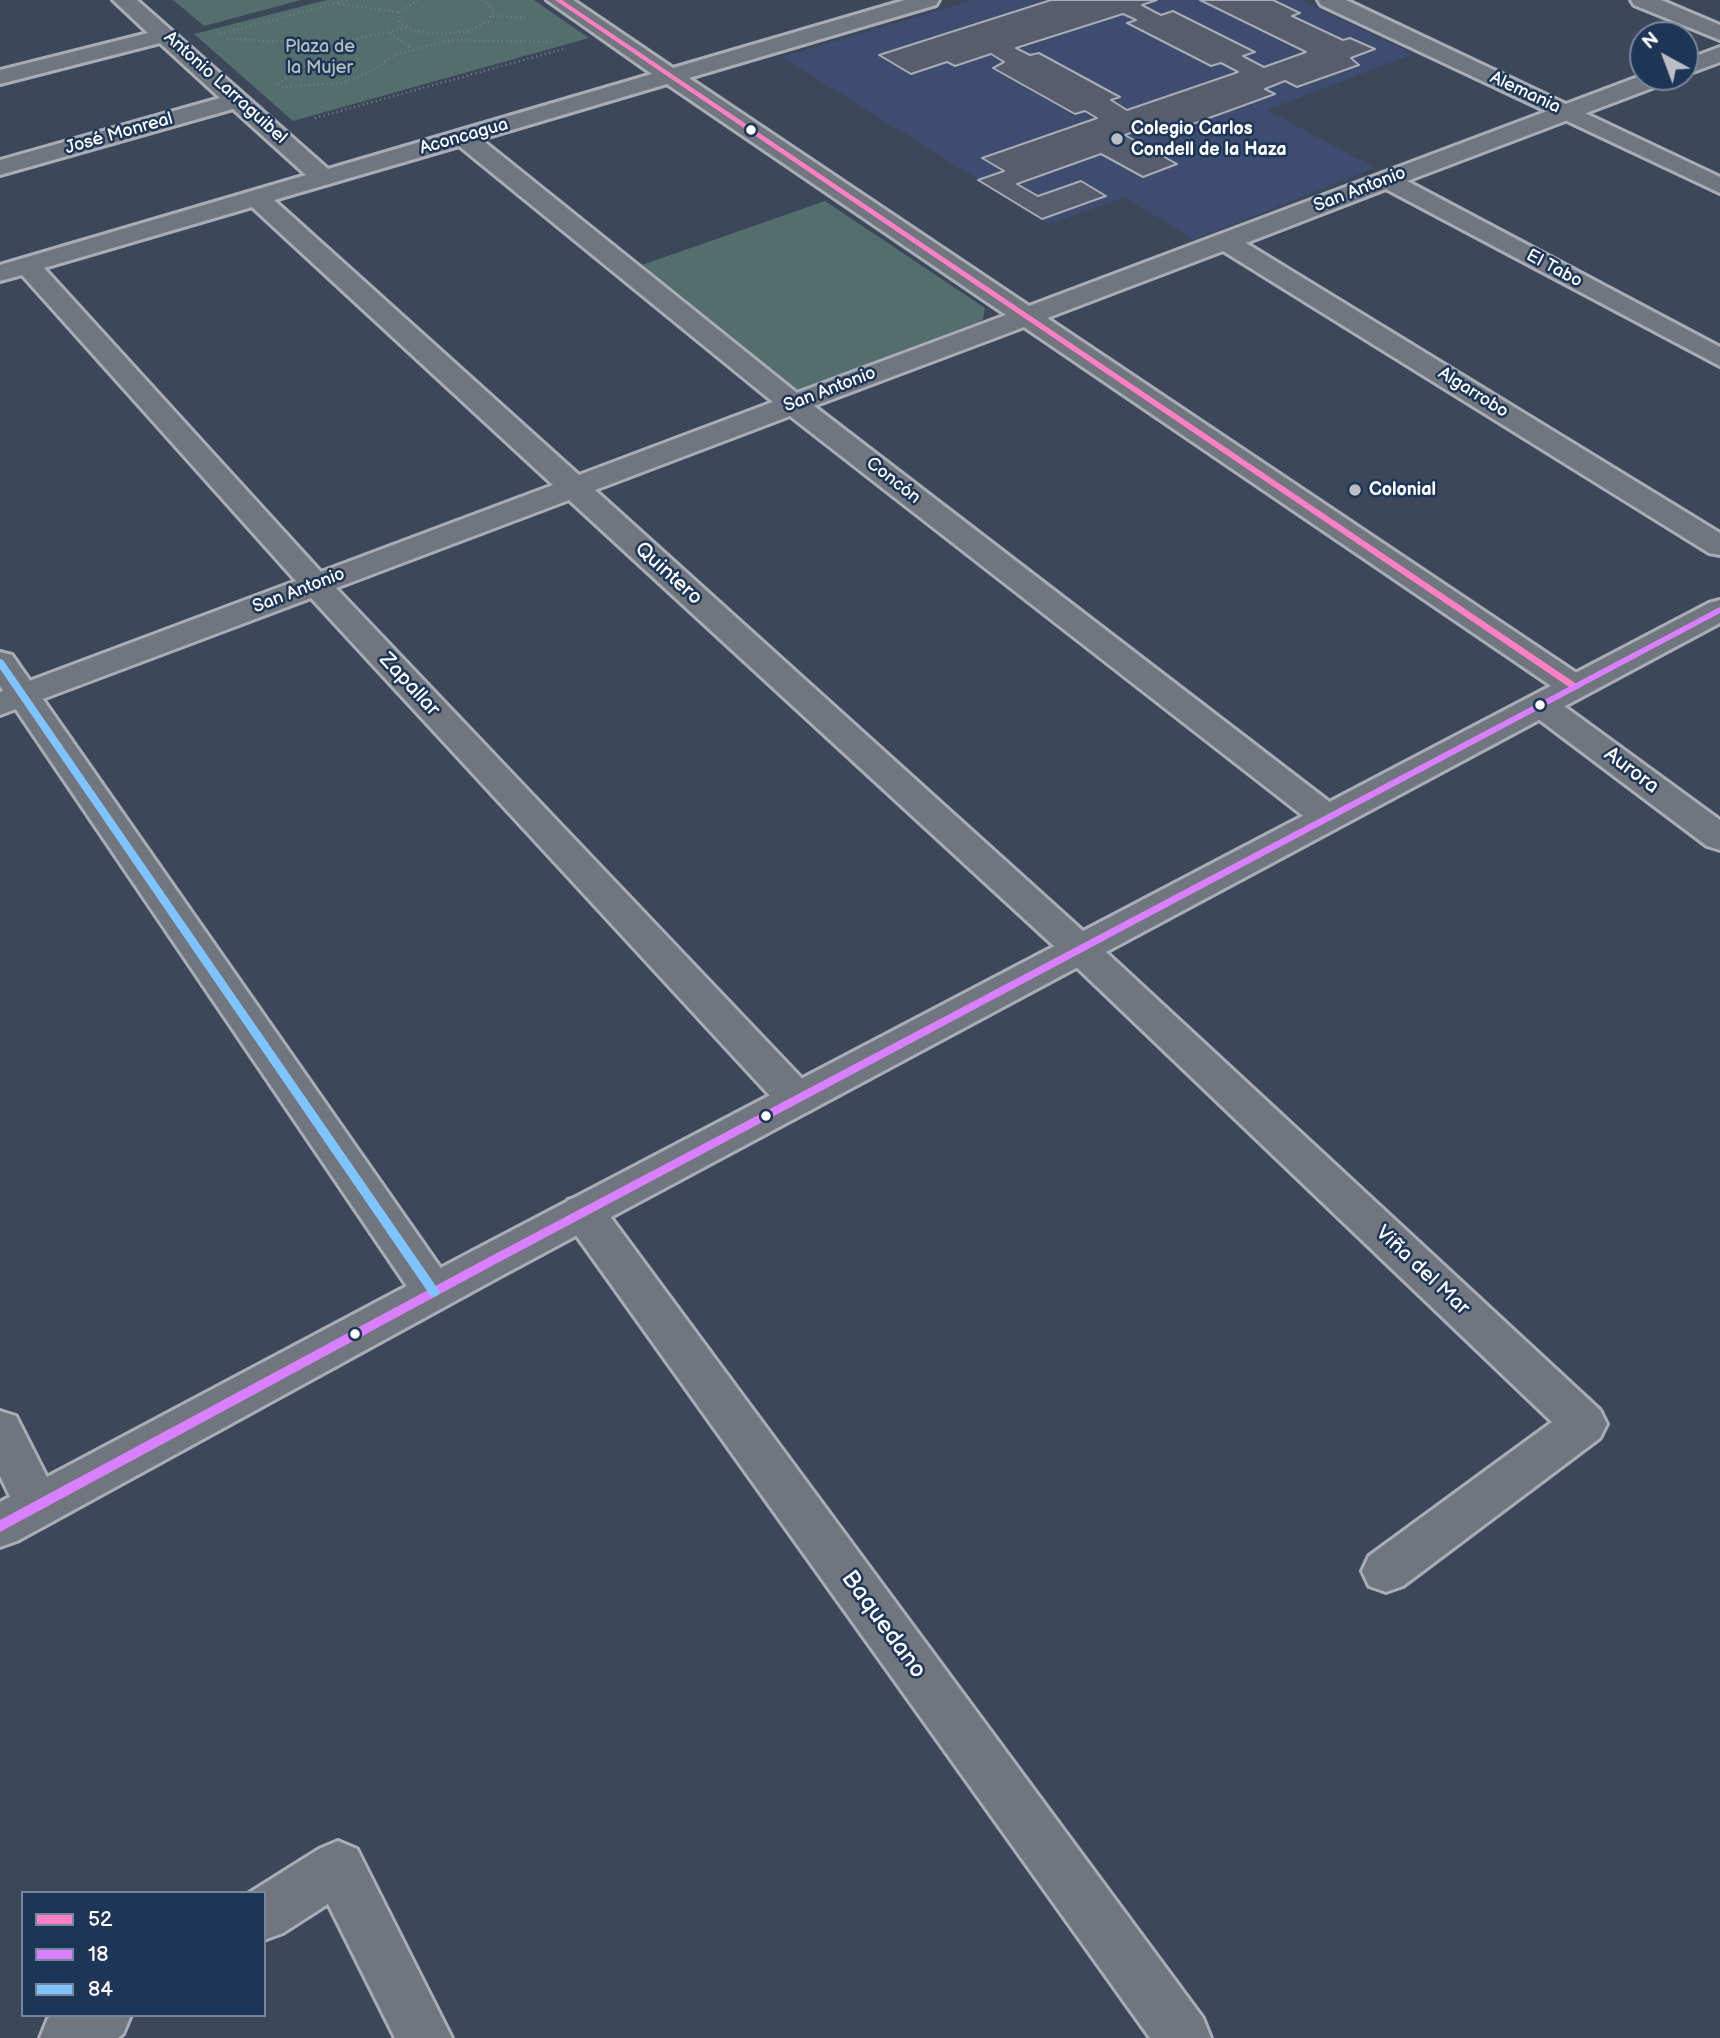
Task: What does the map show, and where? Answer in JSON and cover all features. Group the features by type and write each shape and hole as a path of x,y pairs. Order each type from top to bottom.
{"street":[{"name":"Antonio Larraguibel","path":"124,0 324,178"},
{"name":"Aconcagua","path":"14,269 928,0"},
{"name":"Alemania","path":"1329,0 1578,108 1720,165"},
{"name":"Alemania","path":"1373,0 1720,186"},
{"path":"1642,0 1720,33"},
{"path":"575,4 598,39 671,76 1575,687"},
{"path":"0,77 166,35"},
{"path":"1699,62 1720,54"},
{"name":"San Antonio","path":"12,699 1629,89"},
{"name":"José Monreal","path":"0,168 239,100"},
{"name":"Concón","path":"463,138 793,404 1328,818"},
{"name":"El Tabo","path":"1387,180 1720,358"},
{"name":"Quintero","path":"257,198 1080,949"},
{"name":"Algarrobo","path":"1225,241 1720,546"},
{"name":"Zapallar","path":"14,269 316,584 797,1100"},
{"path":"0,1430 19,1516 583,1212 1720,610"},
{"path":"0,662 12,699 433,1292"},
{"name":"Aurora","path":"1541,705 1720,838"},
{"name":"Viña del Mar","path":"1080,949 1584,1424 1386,1571"},
{"name":"Baquedano","path":"583,1212 1183,2038"},
{"path":"266,1913 338,1867 424,2038"},
{"path":"68,2038 101,2017"}],"path":[{"path":"205,37 348,0"},
{"path":"335,3 399,12 418,0"},
{"path":"166,35 330,44 407,28 442,34 480,27 493,16 494,10 484,0"},
{"path":"399,12 400,23 407,28"},
{"path":"388,33 412,48"},
{"path":"330,44 315,59 274,87 341,83 369,73 379,64 412,48 472,38 598,39"},
{"path":"272,131 598,39"}],"shaded area":[{"name":"Colegio Carlos Condell de la Haza","path":"973,0 1301,0 1413,54 1267,110 1375,168 1193,240 1126,197 1049,224 782,57"}],"green space":[{"path":"173,0 301,0 204,26"},
{"name":"Plaza de la Mujer","path":"327,0 534,0 589,38 293,121 194,34"},
{"path":"825,201 985,308 983,320 798,390 639,266"}],"building":[{"path":"1051,0 1157,0 1142,5 1161,15 1173,11 1255,52 1243,56 1264,67 1306,52 1200,0 1273,0 1300,13 1292,16 1343,40 1350,38 1375,49 1351,58 1359,65 1297,87 1285,81 1265,89 1275,94 1168,133 1153,125 1125,135 1177,164 1143,177 1101,154 1017,184 1038,196 1081,181 1106,196 1042,219 978,180 1004,171 982,158 1097,118 1085,111 1075,114 993,68 1004,62 991,54 955,66 947,62 911,74 879,55","holes":["1123,14 1136,20 1127,23 1211,66 1221,63 1238,72 1127,110 1111,100 1120,97 1039,53 1030,55 1016,48"]}],"transit line":[{"name":"52","path":"558,0 1575,687"},
{"name":"18","path":"0,1526 484,1265 1720,610"},
{"name":"84","path":"0,662 434,1292"}],"place":[{"name":"Colegio Carlos Condell de la Haza","path":"1117,139"},
{"name":"Colonial","path":"1355,490"}]}
